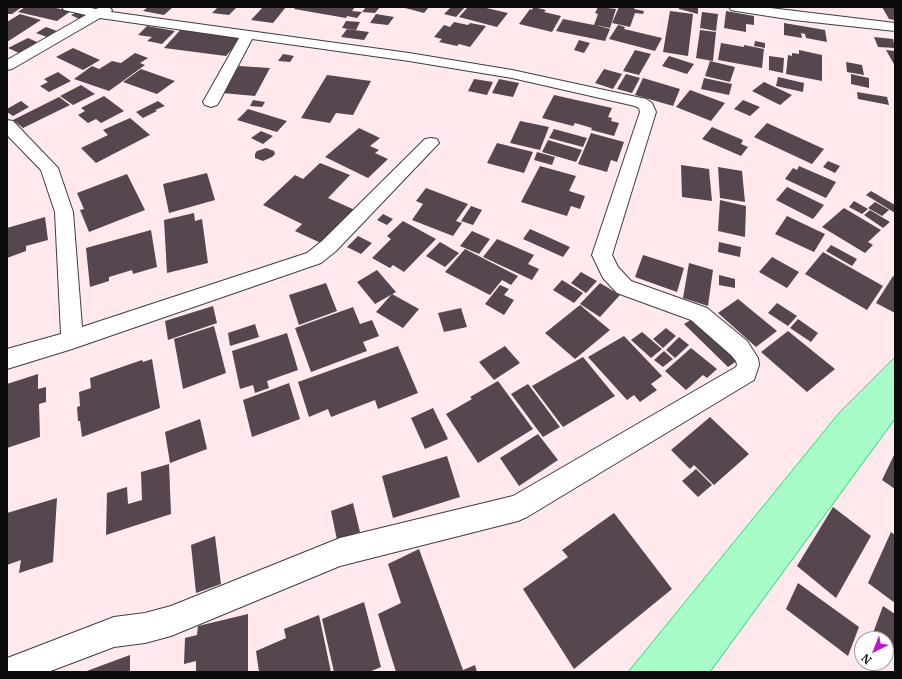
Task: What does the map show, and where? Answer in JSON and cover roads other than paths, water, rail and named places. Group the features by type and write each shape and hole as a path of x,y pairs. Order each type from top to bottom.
{"street":[{"path":"10,672 114,632 145,628 171,621 340,552 518,508 746,373 748,365 747,358 739,348 699,314 624,287 610,272 602,255 648,112 646,106 640,102 512,74 409,56 248,34 104,10 69,7"},
{"path":"736,7 794,16 895,27"},
{"path":"7,66 104,10"},
{"path":"211,102 248,34"},
{"path":"7,124 49,168 64,212 72,340"},
{"path":"7,359 72,340 314,258 329,246 431,143"}]}
